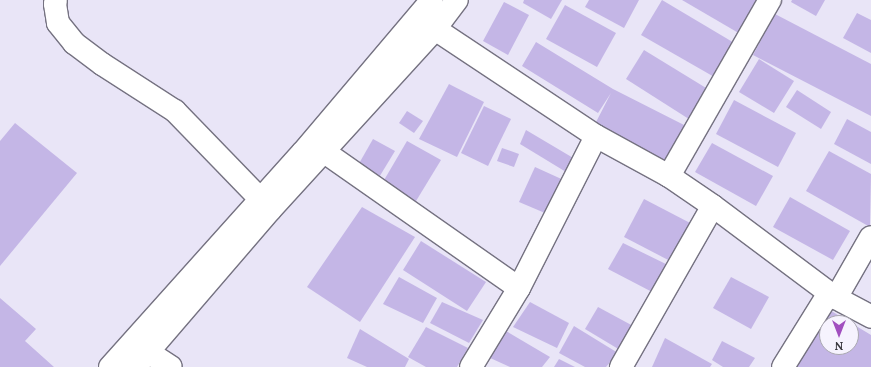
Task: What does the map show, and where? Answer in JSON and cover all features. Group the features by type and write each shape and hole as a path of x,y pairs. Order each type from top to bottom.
{"street":[{"path":"56,0 55,4 58,23 74,43 102,64 175,111 265,204"},
{"path":"110,367 139,353 265,204 303,152 429,14 457,0"},
{"path":"669,176 770,0"},
{"path":"265,204 323,151 429,14"},
{"path":"429,14 596,136 669,176 713,206 832,295 871,317"},
{"path":"471,367 519,288 596,136"},
{"path":"323,151 519,288"},
{"path":"621,367 713,206"},
{"path":"782,367 871,236"},
{"path":"139,353 171,367"}],"building":[{"path":"524,0 562,0 551,19 523,3"},
{"path":"589,0 639,0 624,28 585,7"},
{"path":"662,0 736,44 716,78 641,35"},
{"path":"682,0 762,0 742,35"},
{"path":"792,0 825,0 816,16 791,2"},
{"path":"504,2 529,15 508,55 483,41"},
{"path":"565,5 616,33 597,67 546,39"},
{"path":"857,13 871,20 871,53 843,38"},
{"path":"775,14 871,64 871,116 753,55"},
{"path":"536,42 613,89 688,127 668,164 594,126 611,93 598,113 522,66"},
{"path":"644,50 711,91 692,121 626,79"},
{"path":"759,59 794,81 774,113 739,92"},
{"path":"449,84 484,102 457,157 419,139"},
{"path":"797,90 831,112 821,129 786,107"},
{"path":"734,100 796,133 778,167 716,134"},
{"path":"484,106 511,119 488,166 461,153"},
{"path":"407,111 423,121 414,133 399,123"},
{"path":"847,119 871,132 871,164 834,144"},
{"path":"15,123 77,173 0,266 0,141"},
{"path":"526,130 580,162 571,175 520,144"},
{"path":"373,139 395,151 378,179 357,167"},
{"path":"407,141 441,160 413,206 380,187"},
{"path":"712,143 773,176 756,206 695,172"},
{"path":"502,148 519,154 514,167 497,161"},
{"path":"829,151 871,174 870,227 806,191"},
{"path":"535,167 568,182 552,216 519,202"},
{"path":"790,197 850,231 833,260 773,227"},
{"path":"644,199 694,225 674,263 624,237"},
{"path":"362,207 415,237 360,322 307,287"},
{"path":"421,241 486,282 467,311 403,270"},
{"path":"623,243 672,267 656,294 608,269"},
{"path":"399,277 437,298 423,323 383,304"},
{"path":"731,277 769,297 751,329 713,308"},
{"path":"0,298 36,329 25,341 54,367 0,367"},
{"path":"442,302 483,320 469,343 430,323"},
{"path":"530,302 569,323 557,348 513,327"},
{"path":"823,306 838,315 819,315 819,355 859,355 859,328 871,335 871,367 790,367"},
{"path":"598,307 635,327 620,350 585,329"},
{"path":"574,326 618,353 606,367 585,367 559,353"},
{"path":"426,327 468,348 457,367 426,367 408,357"},
{"path":"360,329 409,359 405,367 367,367 347,358"},
{"path":"506,331 550,357 542,367 510,367 488,357"},
{"path":"665,338 712,364 710,367 652,367"},
{"path":"722,341 755,358 749,367 723,367 712,360"},
{"path":"559,359 575,367 554,367"}]}
